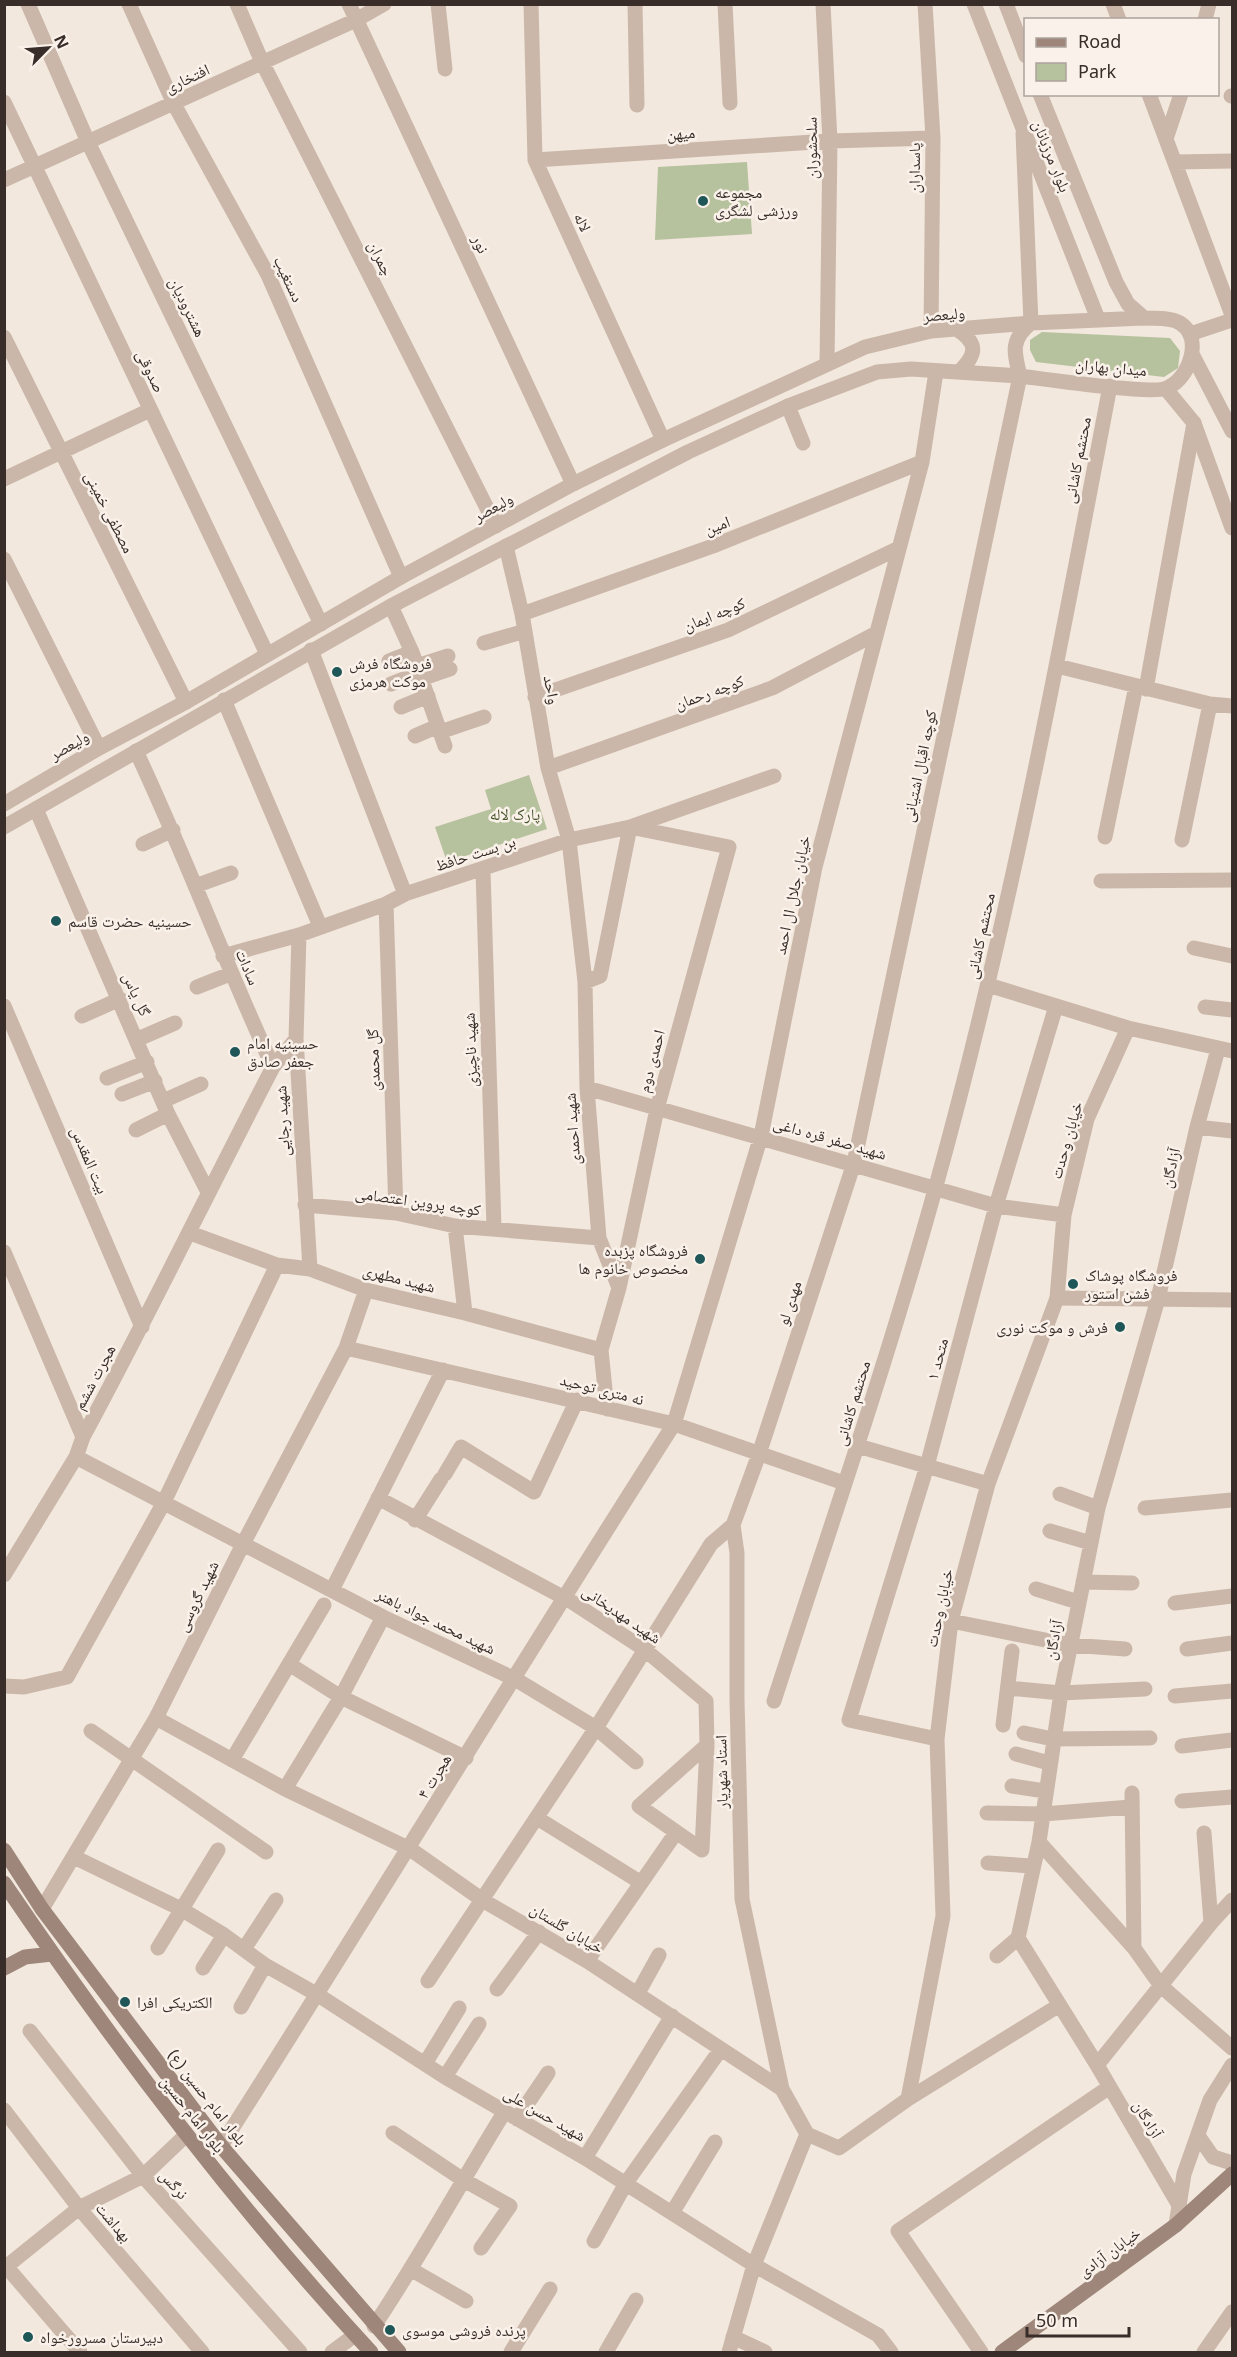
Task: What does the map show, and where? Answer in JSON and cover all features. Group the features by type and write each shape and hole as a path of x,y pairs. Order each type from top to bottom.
{"main road":[{"name":"بلوار امام حسین (ع)","path":"4,1850 42,1909 221,2146 321,2259 374,2326 399,2352"},
{"name":"بلوار امام حسین","path":"4,1883 52,1954 185,2136 371,2352"},
{"path":"4,1968 25,1957 52,1954"},
{"name":"خیابان آزادی","path":"1002,2352 1176,2225 1232,2174"}],"street":[{"name":"هشترودیان","path":"28,4 88,142 321,624"},
{"name":"دستغیب","path":"129,4 174,104 268,275 401,577"},
{"name":"چمران","path":"237,4 262,62 506,546"},
{"name":"نور","path":"349,4 573,484"},
{"name":"افتخاری","path":"4,180 356,20 384,4"},
{"path":"438,4 445,69"},
{"name":"لاله","path":"531,4 535,160 663,440"},
{"path":"634,4 637,105"},
{"path":"725,4 729,103"},
{"name":"سلحشوران","path":"824,4 830,141 827,363"},
{"name":"پاسداران","path":"925,4 933,138 931,331"},
{"name":"بلوار مرزبانان","path":"974,4 1098,319"},
{"path":"1006,4 1024,51"},
{"name":"بلوار مرزبانان","path":"1041,96 1116,282 1128,304 1144,318"},
{"path":"1150,96 1233,315"},
{"path":"1166,139 1180,96"},
{"name":"صدوقی","path":"4,102 267,654"},
{"path":"1023,133 1031,323"},
{"name":"میهن","path":"535,160 830,141 933,138"},
{"path":"1175,162 1233,161"},
{"path":"4,827 311,650 506,546 688,452 788,406 877,372 911,369 1020,376 1014,349 1018,333 1031,323 1098,319 1166,319 1180,323 1190,334 1192,354 1233,431"},
{"path":"1190,334 1233,320"},
{"name":"ولیعصر","path":"6,799 186,702 401,577 573,484 827,363 865,347 931,331 1031,323"},
{"path":"957,330 969,338 974,352 969,362 959,372"},
{"name":"مصطفی خمینی","path":"4,337 186,702"},
{"name":"میدان بهاران","path":"1020,376 1110,386 1166,389 1179,379 1188,367 1192,354"},
{"name":"خیابان جلال ال احمد","path":"674,1424 761,1136 815,867 922,462 936,372"},
{"name":"کوچه اقبال اشتیانی","path":"854,1163 1020,376"},
{"name":"محتشم کاشانی","path":"774,1701 858,1446 935,1188 988,985 1057,666 1110,386"},
{"path":"1166,389 1194,423 1233,528"},
{"path":"788,406 803,443"},
{"path":"4,479 150,410"},
{"path":"1105,837 1141,688 1194,423"},
{"name":"امین","path":"522,614 713,546 922,462"},
{"name":"واحد","path":"506,546 522,614 549,768 569,840"},
{"name":"کوچه ایمان","path":"535,697 728,630 899,548"},
{"path":"4,559 99,748"},
{"path":"391,606 428,696 441,735"},
{"path":"484,643 525,631"},
{"name":"کوچه رحمان","path":"549,768 772,688 875,634"},
{"path":"311,650 405,894"},
{"path":"389,661 417,668"},
{"path":"391,684 417,668 449,662"},
{"path":"1057,666 1210,704 1233,706"},
{"path":"401,707 428,696"},
{"path":"224,700 320,926"},
{"path":"1182,840 1210,704"},
{"path":"415,736 441,735 484,717"},
{"name":"سادات","path":"136,752 173,830 230,974 273,1067"},
{"name":"بن بست حافظ","path":"223,956 299,935 386,904 405,894 569,840 630,827 774,776"},
{"name":"گل یاس","path":"36,809 138,1039 166,1108 208,1192"},
{"path":"585,982 600,976 630,827"},
{"name":"احمدی دوم","path":"619,1288 657,1109 729,847 630,827"},
{"path":"143,843 173,830"},
{"name":"شهید احمدی","path":"569,840 585,982 587,1088 598,1238 619,1288"},
{"name":"شهید ناچیزی","path":"483,870 494,1228"},
{"path":"195,886 231,873"},
{"path":"1101,881 1233,880"},
{"name":"گل محمدی","path":"386,904 396,1213"},
{"name":"شهید رجایی","path":"299,935 296,1039 310,1269"},
{"path":"1194,948 1233,956"},
{"path":"197,987 230,974"},
{"path":"988,985 1128,1028 1226,1050"},
{"path":"82,1016 120,999"},
{"name":"بیت المقدس","path":"4,1006 142,1327"},
{"name":"متحد ۱","path":"937,1739 849,1720 927,1466 996,1206 1056,1006"},
{"path":"1205,1007 1233,1010"},
{"path":"138,1039 175,1023"},
{"name":"خیابان وحدت","path":"908,2099 943,1916 937,1739 951,1621 988,1484 1057,1298 1064,1215 1087,1119 1128,1028"},
{"path":"208,1192 273,1067 296,1039"},
{"name":"آزادگان","path":"1180,2206 1108,2088 1097,2065 1058,2006 1018,1938 1039,1842 1061,1693 1098,1508 1158,1299 1197,1127 1226,1050"},
{"path":"107,1078 147,1062"},
{"path":"122,1094 155,1081"},
{"path":"135,1130 201,1084"},
{"name":"شهید صفر قره داغی","path":"587,1088 761,1136 996,1206 1064,1215"},
{"path":"1197,1127 1233,1131"},
{"name":"مهدی لو","path":"759,1455 854,1163"},
{"name":"هجرت ششم","path":"4,1575 76,1456 83,1437 190,1233 208,1192"},
{"name":"کوچه پروین اعتصامی","path":"305,1205 396,1213 455,1226 598,1238"},
{"path":"455,1226 465,1313"},
{"name":"شهید مطهری","path":"190,1233 277,1265 310,1269 366,1290 465,1313 602,1350"},
{"path":"4,1252 83,1437"},
{"path":"4,1686 24,1687 67,1677 163,1504 277,1265"},
{"path":"607,1409 602,1350 619,1288"},
{"name":"شهید گروسی","path":"42,1909 156,1718 243,1544 346,1348 366,1290"},
{"path":"1057,1298 1233,1300"},
{"name":"نه متری توحید","path":"346,1348 674,1424 844,1483"},
{"path":"332,1590 443,1370"},
{"path":"416,1520 461,1447 534,1492 577,1400"},
{"name":"هجرت ۴","path":"221,2146 410,1849 563,1597 674,1424"},
{"path":"858,1446 988,1484"},
{"name":"استاد شهریار","path":"759,1455 733,1525 737,1553 737,1700 742,1899 782,2089"},
{"name":"شهید محمد جواد باهنر","path":"76,1456 163,1504 383,1617 515,1679 596,1728 636,1762"},
{"path":"1060,1494 1098,1508"},
{"name":"شهید مهدیخانی","path":"378,1498 563,1597 644,1648 706,1701 707,1745 702,1850 675,1834"},
{"path":"1145,1508 1233,1500"},
{"path":"428,1981 596,1728 711,1544 733,1525"},
{"path":"1050,1531 1091,1543"},
{"path":"1083,1582 1132,1583"},
{"path":"1036,1589 1078,1602"},
{"path":"1174,1603 1233,1596"},
{"path":"232,1760 324,1605"},
{"path":"285,1789 341,1697 383,1617"},
{"path":"951,1621 1070,1645 1125,1649"},
{"path":"1187,1649 1233,1643"},
{"path":"1003,1725 1012,1651"},
{"path":"289,1664 341,1697 466,1758"},
{"path":"1008,1688 1061,1693 1145,1689"},
{"path":"1175,1695 1233,1691"},
{"name":"خیابان گلستان","path":"156,1718 285,1789 410,1849 483,1901 587,1960 782,2089 807,2134"},
{"path":"91,1731 131,1761 266,1852"},
{"path":"1024,1732 1053,1739 1150,1738"},
{"path":"1182,1746 1233,1740"},
{"path":"587,1960 675,1834 639,1806 707,1745"},
{"path":"1017,1754 1049,1763"},
{"path":"1012,1786 1045,1791"},
{"path":"1182,1801 1233,1797"},
{"path":"987,1813 1043,1814 1132,1800 1134,1948"},
{"path":"537,1818 640,1882"},
{"path":"1204,1833 1211,1923"},
{"path":"1039,1842 1134,1948 1161,1986 1233,2048"},
{"path":"158,1948 218,1850"},
{"name":"شهید حسن علی","path":"74,1857 181,1909 224,1935 265,1965 318,1995 383,2038 426,2062 446,2077 626,2183 754,2265 878,2335 891,2352"},
{"path":"988,1863 1032,1866"},
{"path":"244,1949 276,1900"},
{"path":"1097,2065 1211,1923 1233,1900"},
{"path":"497,1989 539,1932"},
{"path":"203,1968 224,1935"},
{"path":"997,1956 1018,1938"},
{"path":"638,1993 659,1955"},
{"path":"241,2007 265,1965"},
{"path":"765,2352 731,2345 754,2265 807,2134 839,2148 908,2099 1058,2006"},
{"path":"426,2062 459,2008"},
{"path":"585,2158 672,2016"},
{"path":"446,2077 479,2024"},
{"name":"نرگس","path":"30,2031 142,2176 300,2352"},
{"path":"594,2241 626,2183 721,2049"},
{"path":"1176,2225 1184,2174 1199,2137 1210,2100 1233,2065"},
{"path":"374,2326 412,2270 462,2180 511,2115 548,2073"},
{"path":"981,2352 898,2231 1108,2088"},
{"name":"بهداشت","path":"4,2110 79,2208 202,2352"},
{"path":"393,2133 462,2180 510,2206 481,2248"},
{"path":"80,2352 6,2265 79,2208 142,2176 185,2136"},
{"path":"1199,2137 1213,2157 1233,2163"},
{"path":"672,2213 715,2142"},
{"path":"412,2270 466,2301"},
{"path":"512,2352 550,2289"},
{"path":"606,2352 636,2300"},
{"path":"1204,2352 1233,2312"},
{"path":"332,2352 355,2335"}],"green space":[{"name":"مجموعه ورزشی لشگری","path":"747,162 752,234 655,240 658,167"},
{"path":"1042,332 1170,338 1180,351 1178,368 1164,377 1036,362 1030,350 1030,340"},
{"name":"پارک لاله","path":"529,775 547,829 447,862 435,827 491,809 485,790"}],"place":[{"name":"مجموعه ورزشی لشگری","path":"703,201"},
{"name":"فروشگاه فرش موکت هرمزی","path":"337,672"},
{"name":"حسینیه حضرت قاسم","path":"56,921"},
{"name":"حسینیه امام جعفر صادق","path":"235,1052"},
{"name":"فروشگاه پزبده مخصوص خانوم ها","path":"700,1259"},
{"name":"فروشگاه پوشاک فشن استور","path":"1073,1284"},
{"name":"فرش و موکت نوری","path":"1120,1327"},
{"name":"الکتریکی افرا","path":"125,2002"},
{"name":"پرنده فروشی موسوی","path":"390,2330"},
{"name":"دبیرستان مسرورخواه","path":"28,2337"}]}
